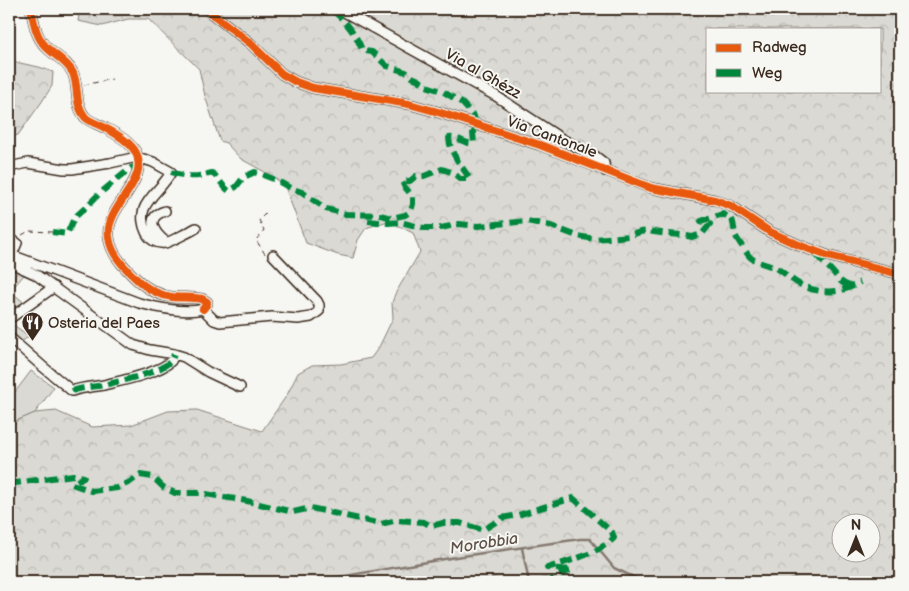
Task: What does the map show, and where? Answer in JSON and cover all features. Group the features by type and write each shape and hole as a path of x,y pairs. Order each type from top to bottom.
{"street":[{"path":"10,256 150,306 194,311 203,309 207,304 202,299 166,296 149,290 128,271 112,249 109,237 110,225 137,174 139,162 135,151 126,141 86,118 79,104 73,74 68,65 46,47 39,38 34,26 31,9"},
{"name":"Via Cantonale","path":"206,9 250,43 282,74 296,82 313,88 409,104 438,112 540,145 651,188 716,200 731,206 770,232 815,252 900,274"},
{"name":"Via al Ghézz","path":"338,9 496,96 562,139 595,156 604,163 605,171"},
{"path":"9,167 28,163 72,168 137,157 153,162 171,172 167,181 147,204 142,215 142,222 147,234 156,242 163,243 196,228"},
{"path":"165,211 153,219 153,227 157,235 167,242"},
{"path":"9,238 17,243 10,256 13,264 35,274 133,345 184,357 208,372 240,386"},
{"path":"203,309 214,320 220,322 272,317 298,320 314,315 319,310 317,302 273,255"},
{"path":"9,319 54,287"},
{"path":"9,337 72,391 152,371 173,360 174,354"}],"path":[{"path":"76,86 112,79"},
{"path":"267,212 259,220 264,230 256,240 264,254 273,255"},
{"path":"9,238 20,236 29,231 52,232"}],"green space":[{"path":"80,9 900,9 900,582 9,582 9,424 35,413 56,411 92,427 131,425 168,411 197,410 262,431 287,395 298,373 312,365 341,364 371,358 379,347 393,318 392,303 395,294 420,252 413,233 388,221 366,228 358,240 353,258 338,255 306,243 285,187 274,177 241,159 226,143 220,141 205,96 199,69 148,19 128,19 102,26 78,21"},
{"path":"9,57 15,62 53,72 52,86 41,103 18,135 9,137"},
{"path":"18,272 32,277 45,286 44,288 33,279 24,275 10,291 26,304 18,309 9,303 9,283"},
{"path":"9,324 29,336 20,343 9,333"},
{"path":"31,371 54,387 35,413 9,424 9,400"}],"waterway":[{"name":"Morobbia","path":"310,582 456,557 580,539 590,539 614,568 644,582"},
{"path":"522,548 529,582"}],"marked path":[{"path":"171,172 191,176 212,173 229,191 236,187 244,177 255,172 302,192 326,209 346,214 381,215 391,218 405,215 411,211 413,197 402,181 410,181 416,176 424,176 442,169 454,173 460,179 470,179 454,155 449,138 474,143 473,133 476,130 474,116 462,103 442,91 426,86 406,72 387,66 372,52 362,50 350,28 332,9"},
{"path":"52,232 67,234 74,218 99,194 131,168 139,167"},
{"path":"368,221 400,222 424,228 441,228 459,224 478,226 527,221 551,226 577,236 595,239 629,236 648,231 692,237 702,234 710,224 701,221 723,214 732,219 736,236 750,257 778,269 801,285 815,290 839,291 860,282"},
{"path":"816,254 842,282 853,287"},
{"path":"72,391 149,373 166,365 171,361 174,354"},
{"path":"9,484 73,475 84,477 72,484 92,491 117,488 140,475 153,477 163,487 175,493 200,493 247,501 293,512 311,508 381,524 397,520 424,522 431,526 443,523 460,523 483,530 502,518 573,498 612,532 614,538 591,553 547,568 572,570 556,576 550,582"}],"cycle path":[{"path":"31,9 40,39 49,50 68,65 73,73 79,107 85,117 129,143 135,151 139,162 133,183 113,215 109,226 109,237 116,255 122,264 150,289 172,297 202,299 207,302 203,309"},
{"path":"206,9 250,43 282,74 296,82 313,88 409,104 438,112 540,145 651,188 715,200 731,206 770,232 801,246 828,256 900,274"}],"place":[{"name":"Osteria del Paes","path":"32,342"}]}
